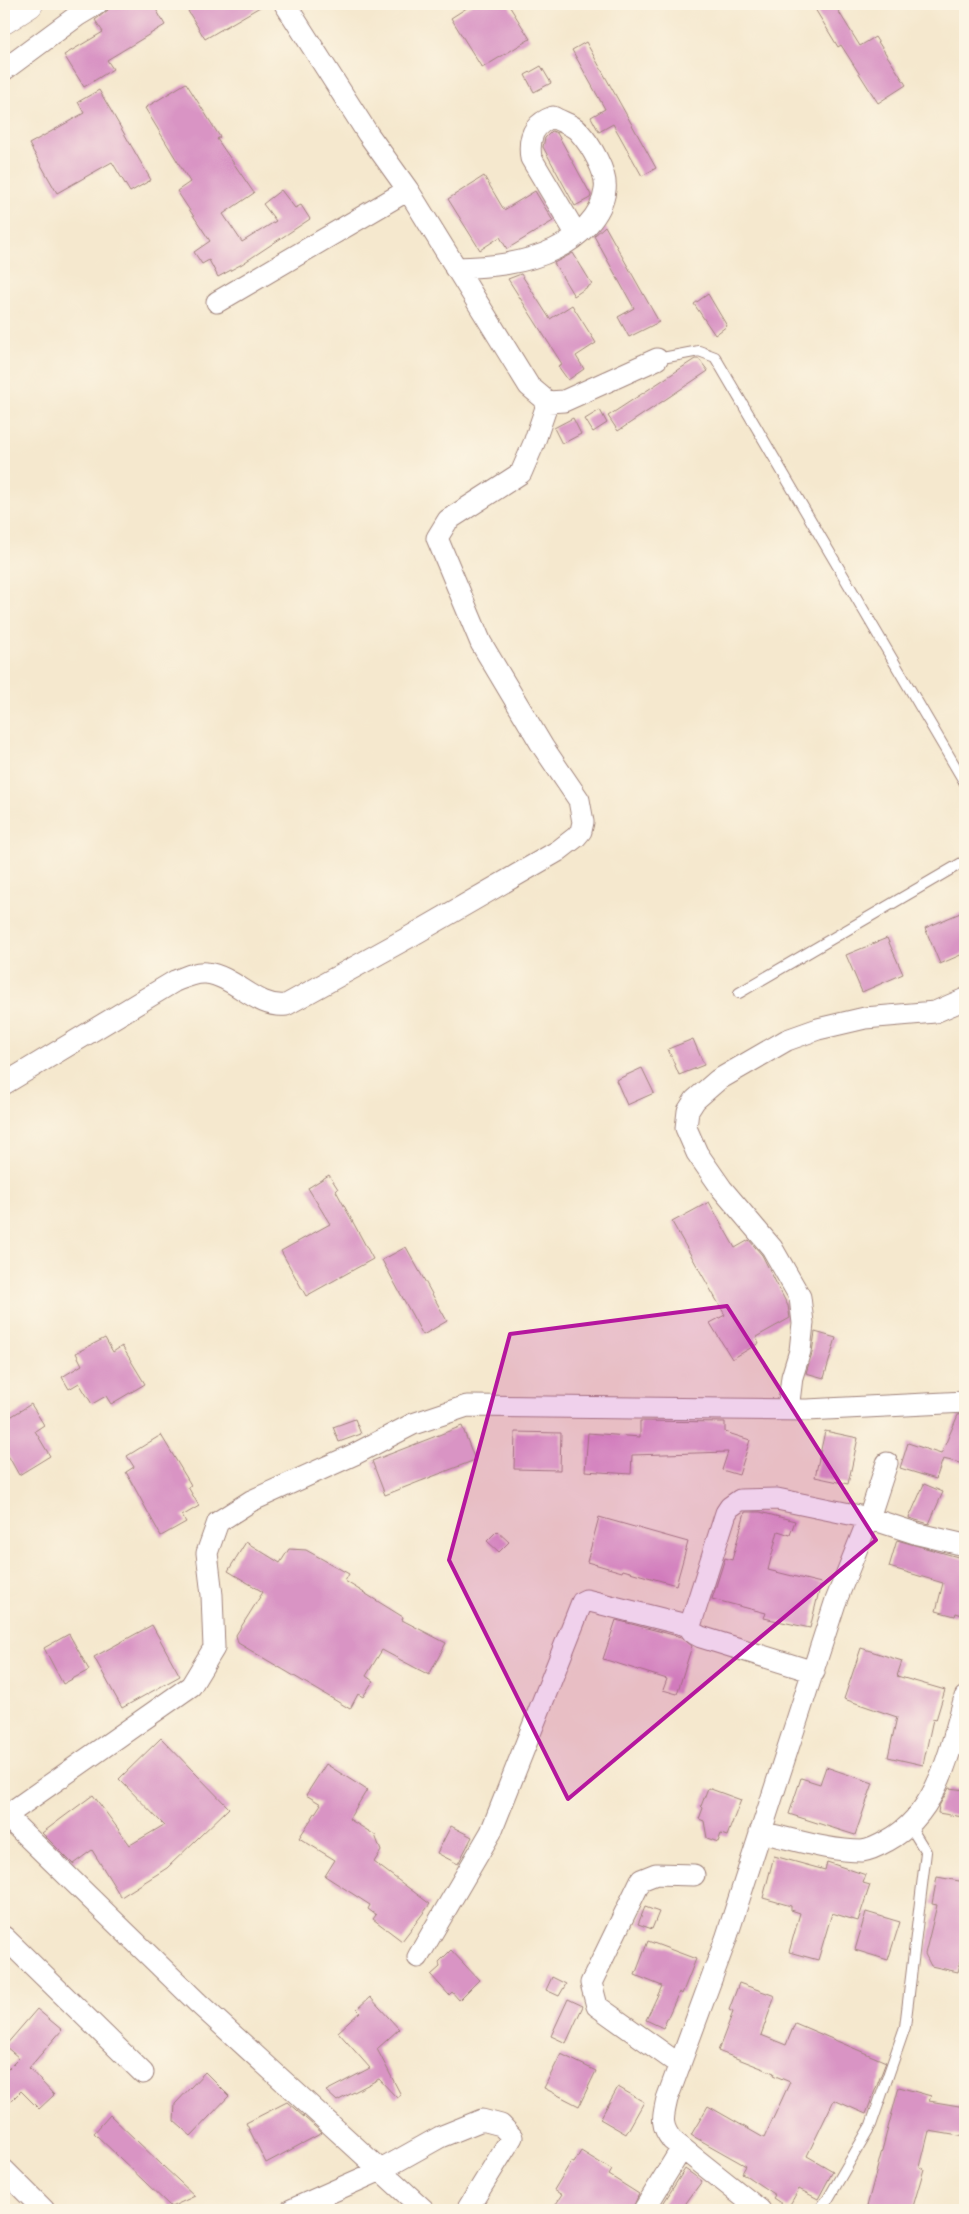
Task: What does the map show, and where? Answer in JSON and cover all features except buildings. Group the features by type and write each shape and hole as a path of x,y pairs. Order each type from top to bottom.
{"main road":[{"path":"4,20 30,4"}],"street":[{"path":"4,70 77,16 97,4"},
{"path":"285,4 363,126 408,190 529,386 548,402 564,402 657,360"},
{"path":"455,268 492,267 529,259 557,249 577,235 596,216 606,189 600,164 578,130 553,117 543,121 534,130 529,144 531,158 577,235"},
{"path":"217,302 408,190"},
{"path":"4,1084 175,980 191,975 206,973 221,978 267,1003 277,1006 286,1005 420,931 558,851 581,831 583,822 578,800 481,643 437,538 448,520 521,473 548,402"},
{"path":"788,1410 792,1377 800,1351 803,1323 800,1297 772,1248 722,1190 697,1153 686,1128 688,1111 695,1100 718,1080 787,1040 818,1029 865,1018 934,1012 965,999"},
{"path":"424,2210 197,2002 5,1816 191,1686 214,1648 212,1595 207,1553 218,1522 251,1501 354,1454 413,1424 467,1406 788,1410 965,1402"},
{"path":"760,2210 682,2148 664,2131 663,2119 667,2099 726,1939 835,1604 869,1518 887,1463"},
{"path":"814,1672 693,1633 690,1626 726,1514 735,1502 740,1500 778,1499 869,1518 918,1534 965,1545"},
{"path":"418,1957 491,1832 582,1602 586,1600 690,1626"},
{"path":"760,1832 836,1849 865,1851 896,1836 910,1826 931,1798 941,1778 965,1697"},
{"path":"680,2065 596,2006 591,1983 641,1880 656,1874 694,1875"},
{"path":"4,1937 143,2073"},
{"path":"291,2210 380,2170 440,2137 482,2120 501,2125 512,2137 467,2210"},
{"path":"644,2210 682,2148"},
{"path":"4,2170 44,2210"}],"lane":[{"path":"657,360 699,351 715,357 965,783"},
{"path":"739,994 965,861"},
{"path":"819,2210 828,2199 871,2125 905,2027 926,1852 910,1826"}],"highlighted area":[{"path":"727,1306 876,1540 568,1799 449,1560 510,1334"}]}
